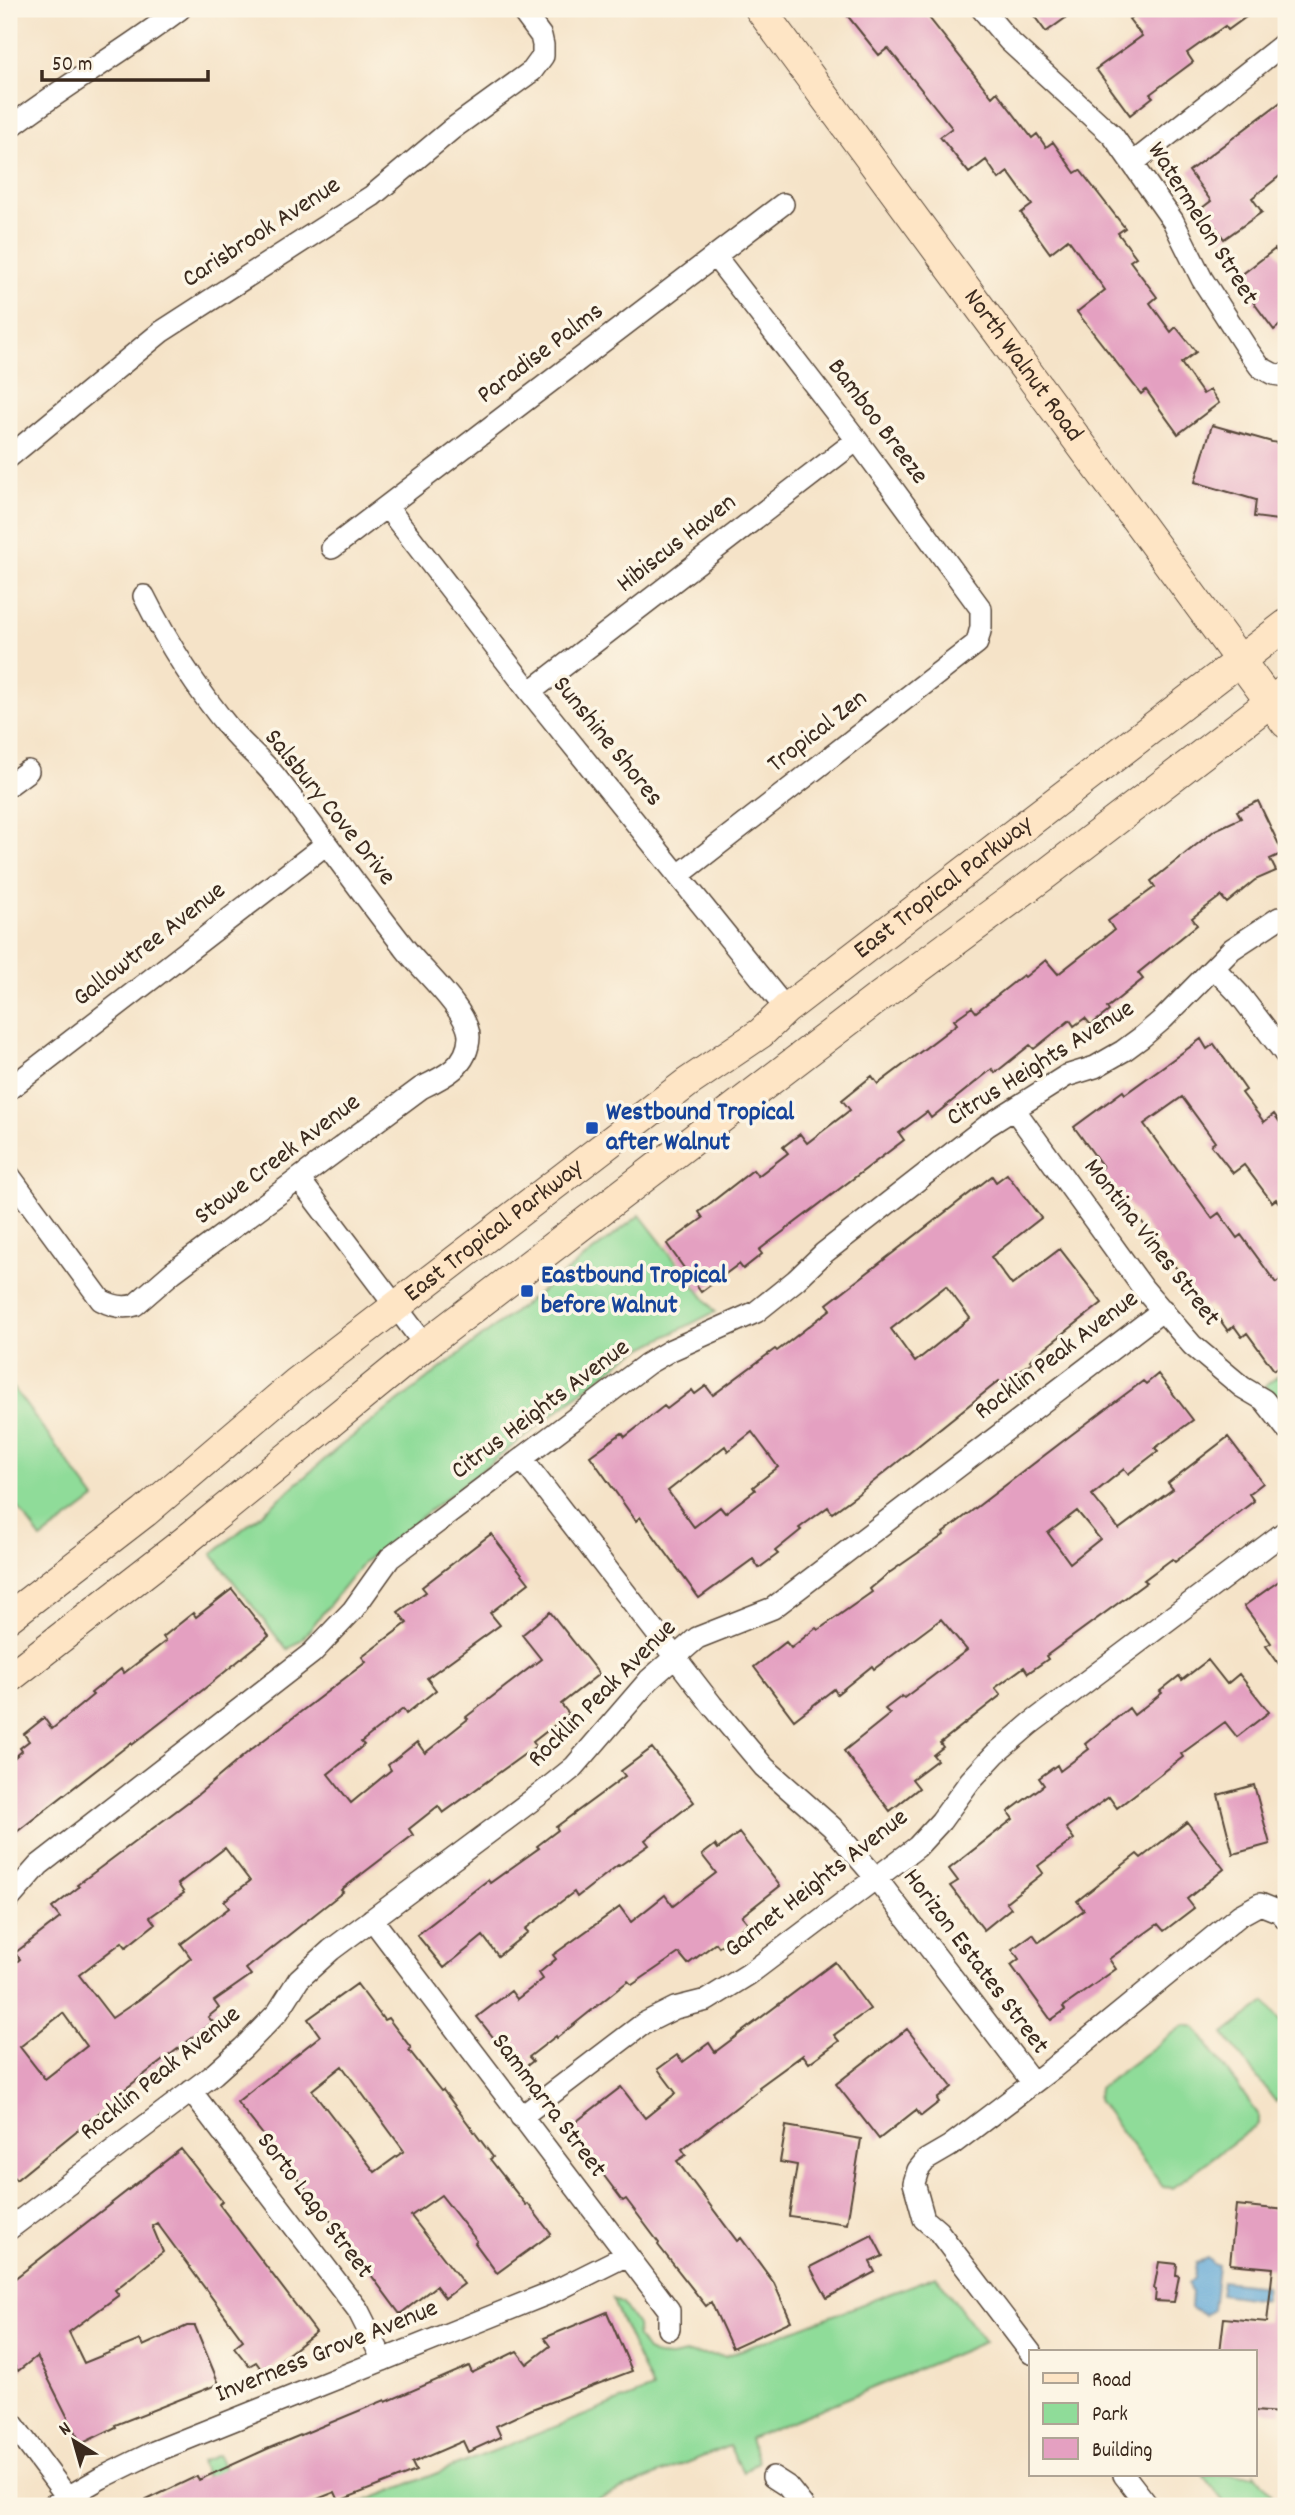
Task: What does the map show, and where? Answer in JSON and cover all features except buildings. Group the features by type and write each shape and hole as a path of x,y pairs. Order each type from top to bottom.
{"main road":[{"name":"North Walnut Road","path":"760,9 1241,661 1281,705"},
{"name":"East Tropical Parkway","path":"9,1617 145,1512 269,1405 395,1306 687,1083 761,1033 786,1009 1286,625"},
{"name":"East Tropical Parkway","path":"9,1678 184,1542 425,1345 874,1001 1281,705"}],"street":[{"path":"9,128 37,106 138,41 180,9"},
{"name":"Carisbrook Avenue","path":"9,457 161,332 372,195 452,129 532,71 543,56 541,36 521,9"},
{"name":"Watermelon Street","path":"982,9 1009,41 1113,136 1173,221 1202,279 1249,352 1260,367 1273,374 1286,376"},
{"path":"1133,163 1286,42"},
{"name":"Paradise Palms","path":"332,548 783,204"},
{"name":"Bamboo Breeze","path":"715,256 857,440 981,609 981,627"},
{"name":"Hibiscus Haven","path":"530,692 857,440"},
{"name":"Sunshine Shores","path":"387,507 530,692 786,1009"},
{"name":"Salsbury Cove Drive","path":"144,596 188,676 232,732 272,773 409,954 458,1011 469,1037 465,1052"},
{"name":"Tropical Zen","path":"679,875 977,643 981,627"},
{"path":"9,785 28,771"},
{"name":"Gallowtree Avenue","path":"9,1089 325,845"},
{"name":"Citrus Heights Avenue","path":"9,1899 39,1865 312,1653 353,1610 390,1558 647,1364 734,1320 756,1312 873,1213 987,1126 1066,1076 1095,1067 1123,1051 1163,1019 1233,949 1279,918"},
{"path":"1214,968 1286,1055"},
{"name":"Stowe Creek Avenue","path":"9,1175 101,1300 119,1307 135,1305 173,1272 421,1088 450,1074 460,1064 465,1052"},
{"name":"Montina Vines Street","path":"1014,1108 1143,1288 1192,1345 1213,1365 1264,1400 1286,1428"},
{"path":"299,1179 425,1345"},
{"name":"Rocklin Peak Avenue","path":"9,2230 243,2048 278,2012 299,1979 331,1950 574,1767 642,1687 697,1638 773,1608 1163,1310"},
{"name":"Horizon Estates Street","path":"522,1459 674,1658 764,1767 832,1828 876,1878 1032,2083"},
{"name":"Garnet Heights Avenue","path":"522,2117 643,2024 675,2008 707,2000 748,1974 917,1847 942,1821 970,1782 995,1754 1030,1724 1286,1531"},
{"path":"1029,2350 938,2231 925,2219 914,2183 918,2170 926,2160 950,2146 1032,2083 1241,1915 1260,1904 1280,1912 1286,1919"},
{"name":"Sammarra Street","path":"372,1919 669,2310 669,2329"},
{"name":"Sorto Lago Street","path":"191,2091 358,2311 383,2360"},
{"name":"Inverness Grove Avenue","path":"60,2502 154,2452 557,2290 627,2255"},
{"path":"9,2418 60,2502"},
{"path":"1125,2476 1148,2506"},
{"path":"773,2477 787,2486 803,2506"}],"green space":[{"path":"640,1215 715,1312 629,1355 364,1562 302,1639 287,1650 212,1554 339,1447"},
{"path":"1286,1370 1286,1409 1265,1386"},
{"path":"9,1382 95,1499 41,1539 9,1495"},
{"path":"1266,2002 1286,2029 1286,2094 1276,2102 1224,2034"},
{"path":"1184,2025 1195,2027 1258,2114 1258,2124 1172,2188 1163,2187 1098,2100 1099,2088"},
{"path":"936,2276 985,2342 750,2438 758,2462 743,2472 729,2446 580,2506 353,2506 652,2389 612,2299 623,2304 637,2325 638,2338 647,2351 657,2356 726,2356"},
{"path":"218,2455 239,2506 218,2506 200,2462"},
{"path":"1256,2474 1272,2495 1257,2506 1227,2506 1204,2476"}],"water":[{"path":"1207,2258 1214,2265 1218,2265 1213,2310 1204,2315 1191,2308 1192,2292 1188,2284 1194,2278 1196,2263"},
{"path":"1222,2281 1266,2286 1264,2300 1220,2294"}],"place":[{"name":"Westbound Tropical after Walnut","path":"592,1128"},
{"name":"Eastbound Tropical before Walnut","path":"527,1291"}]}
